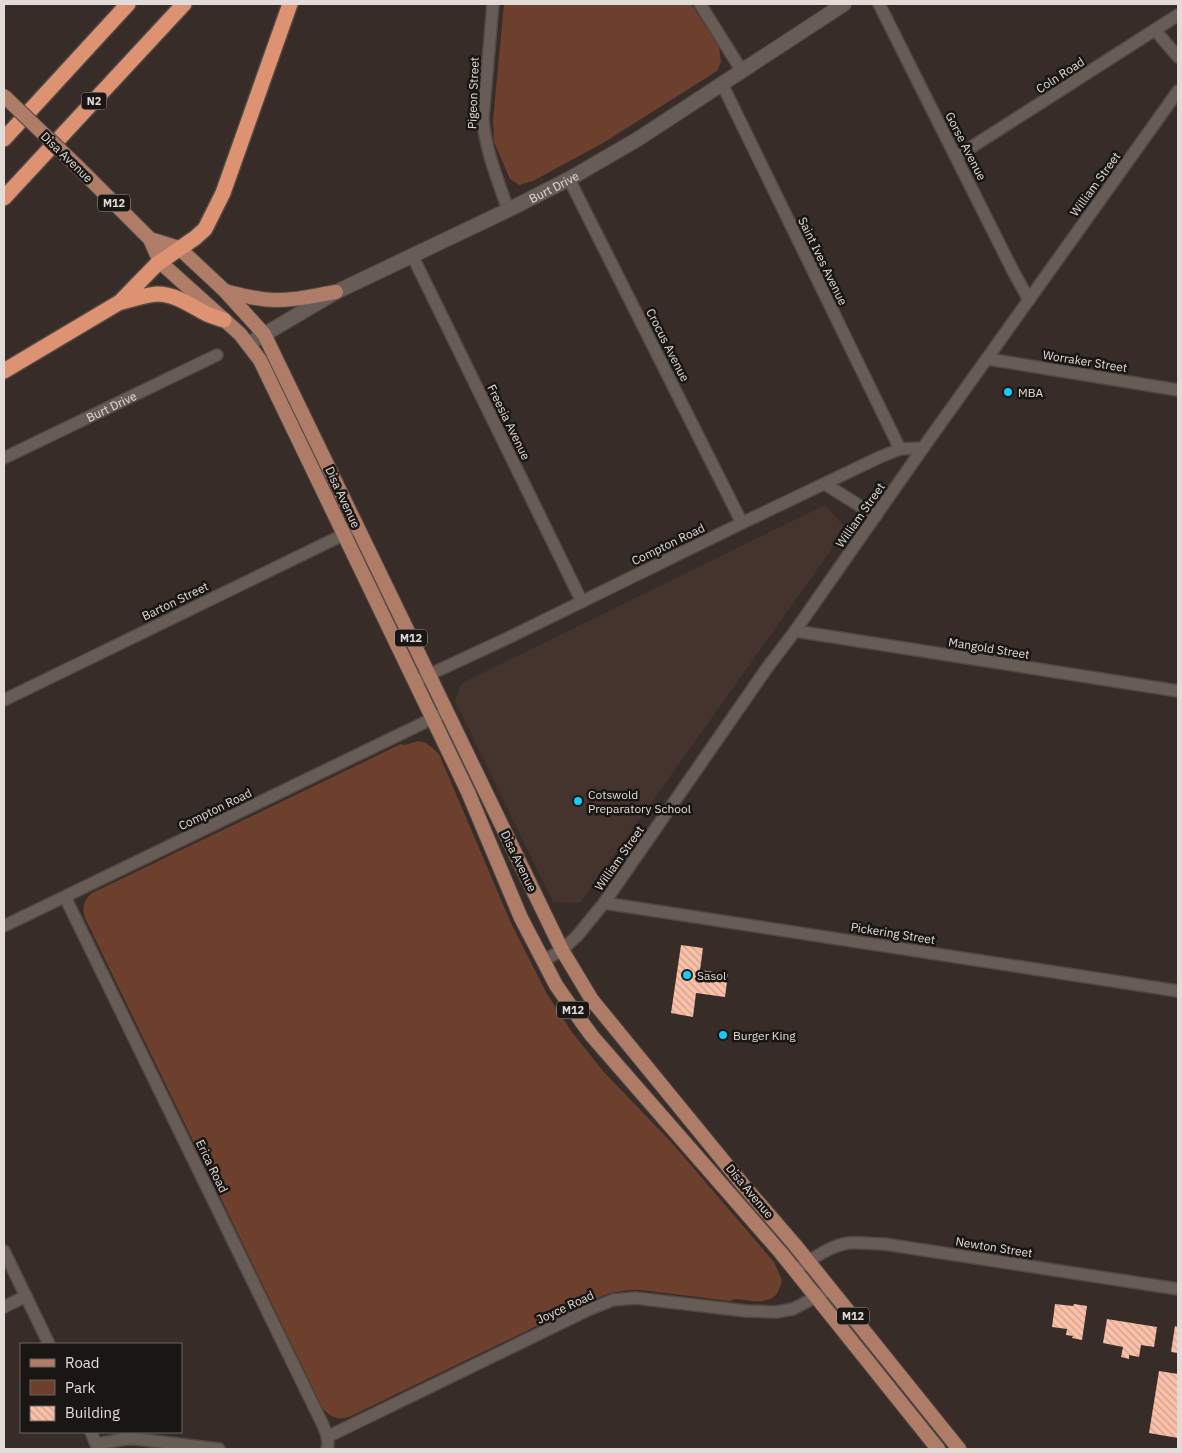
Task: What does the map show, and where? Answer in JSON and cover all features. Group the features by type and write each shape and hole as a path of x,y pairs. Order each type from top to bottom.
{"highway":[{"path":"4,139 128,4"},
{"name":"N2","path":"4,198 184,4"},
{"path":"4,371 120,302 160,262 205,229 223,193 290,4"},
{"path":"120,302 143,296 168,295 224,320"}],"main road":[{"name":"Disa Avenue","path":"4,96 150,239 160,262 248,344 264,369 415,680 439,716 562,950 592,1000 744,1186 809,1261 958,1449"},
{"name":"Disa Avenue","path":"150,239 179,248 225,292 264,334 429,675 439,716 468,792 521,918 543,960 580,1021 817,1296 938,1449"},
{"path":"225,292 274,300 297,299 336,292"}],"street":[{"name":"Pigeon Street","path":"493,4 483,118 486,145 508,210"},
{"path":"700,4 742,70"},
{"name":"Burt Drive","path":"248,344 336,292 569,179 638,139 844,4"},
{"name":"Gorse Avenue","path":"879,4 1029,300"},
{"name":"Coln Road","path":"956,157 1178,15"},
{"path":"1156,30 1178,57"},
{"name":"Saint Ives Avenue","path":"722,84 900,449"},
{"name":"William Street","path":"543,960 562,950 577,936 604,903 767,668 1178,91"},
{"name":"Crocus Avenue","path":"569,179 742,523"},
{"name":"Freesia Avenue","path":"412,255 582,602"},
{"name":"Burt Drive","path":"4,458 217,355"},
{"name":"Worraker Street","path":"988,358 1178,390"},
{"name":"Compton Road","path":"415,680 582,602 880,457 900,449 923,448"},
{"path":"825,484 876,516"},
{"name":"Barton Street","path":"4,700 358,528"},
{"name":"Mangold Street","path":"795,631 1178,691"},
{"name":"Compton Road","path":"4,926 439,716"},
{"name":"Erica Road","path":"64,897 317,1412 327,1437 327,1449"},
{"name":"Pickering Street","path":"604,903 1178,991"},
{"name":"Newton Street","path":"795,1270 840,1245 850,1243 876,1244 1178,1289"},
{"path":"4,1251 49,1343"},
{"name":"Joyce Road","path":"327,1437 590,1309 613,1300 640,1298 746,1312 776,1312 793,1309 831,1289"},
{"path":"4,1306 26,1296"},
{"path":"92,1433 98,1446 124,1439 136,1439 219,1449"}],"shaded area":[{"name":"Cotswold Preparatory School","path":"825,505 846,529 580,903 553,902 455,701 462,683"}],"green space":[{"path":"504,4 691,4 719,47 721,62 717,71 603,143 533,181 519,185 510,179 494,142 493,120"},
{"path":"418,741 427,744 439,754 511,923 547,994 572,1032 602,1070 671,1142 774,1262 782,1280 774,1297 765,1301 738,1299 730,1301 641,1290 610,1293 580,1305 349,1417 337,1418 327,1413 322,1407 85,918 84,908 85,902 92,893 401,744 405,745"}],"building":[{"path":"681,945 703,948 700,970 728,974 725,997 696,993 693,1017 671,1013"},
{"path":"1055,1304 1087,1306 1082,1340 1066,1335 1067,1329 1052,1327"},
{"path":"1107,1319 1157,1327 1154,1347 1141,1345 1139,1357 1129,1355 1129,1359 1121,1357 1123,1347 1103,1343"},
{"path":"1175,1326 1178,1327 1178,1353 1171,1352"},
{"path":"1159,1371 1178,1374 1178,1438 1149,1433"}],"place":[{"name":"MBA","path":"1008,392"},
{"name":"Cotswold Preparatory School","path":"578,801"},
{"name":"Sasol","path":"687,975"},
{"name":"Burger King","path":"723,1035"}]}
